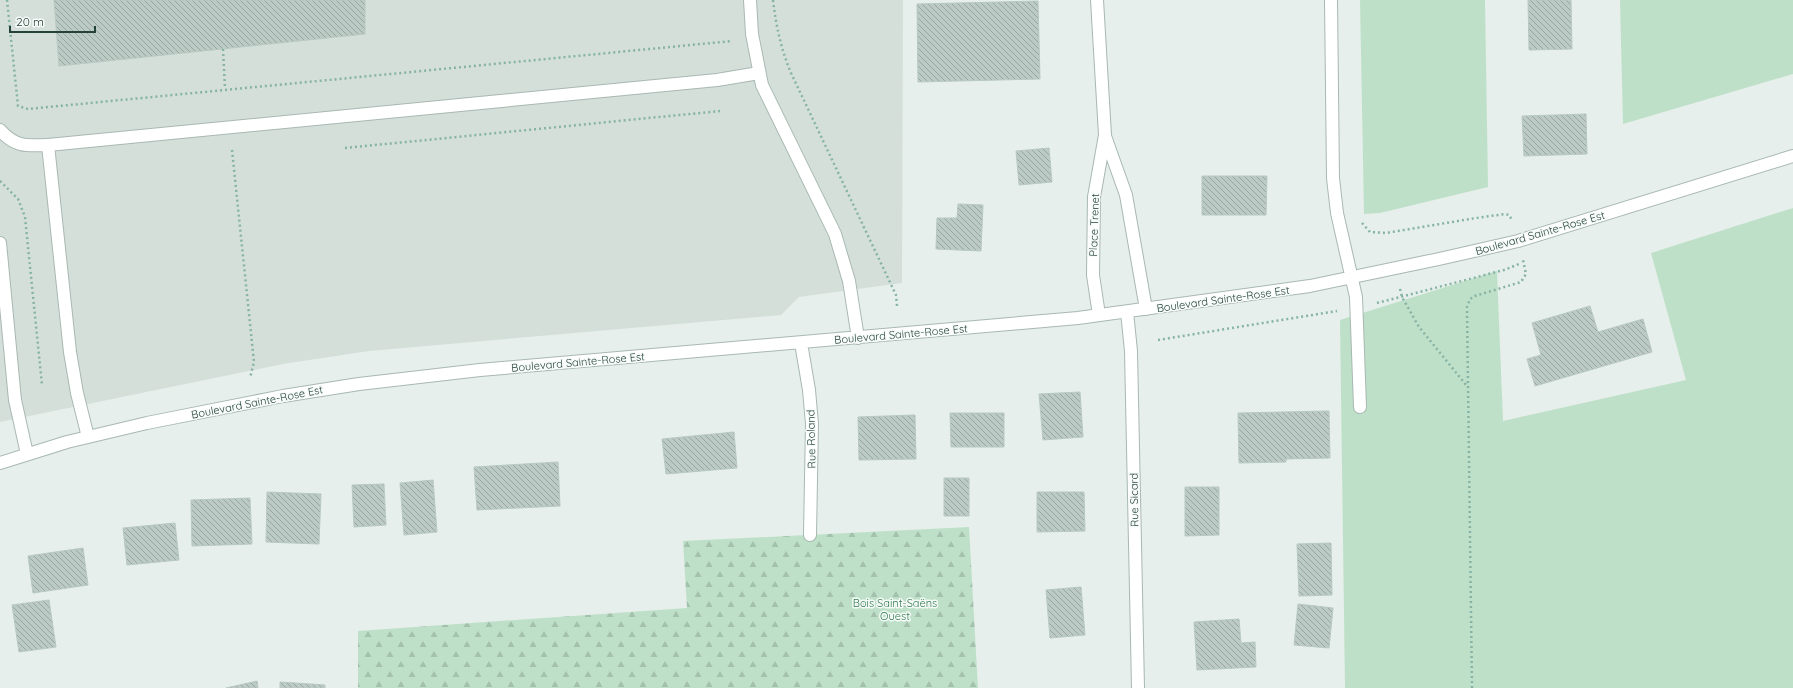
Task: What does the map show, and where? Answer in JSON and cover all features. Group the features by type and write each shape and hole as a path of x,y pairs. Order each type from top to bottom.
{"street":[{"path":"750,0 752,34 759,73 769,99 835,234 849,281 858,338"},
{"name":"Place Trenet","path":"1097,0 1105,135 1094,196 1093,274 1100,316"},
{"path":"1331,0 1333,178 1335,201 1353,278 1358,308 1360,407"},
{"path":"0,130 8,139 18,144 48,145 717,80 759,73"},
{"name":"Place Trenet","path":"1105,135 1126,195 1146,309"},
{"path":"48,145 70,352 77,392 88,437"},
{"name":"Boulevard Sainte-Rose Est","path":"0,463 88,437 212,410 359,384 480,370 1100,316 1288,290 1353,278 1518,241 1793,156"},
{"path":"0,243 15,400 27,454"},
{"name":"Rue Sicard","path":"1127,312 1131,351 1138,688"},
{"name":"Rue Roland","path":"801,343 809,390 812,424 810,535"}],"path":[{"path":"7,0 18,106 28,109 732,41"},
{"path":"773,0 775,20 782,51 790,73 896,295 897,306"},
{"path":"223,49 225,89"},
{"path":"345,148 720,111"},
{"path":"232,150 254,362 250,378"},
{"path":"0,181 18,199 26,217 42,385"},
{"path":"1370,232 1386,233 1499,215 1509,215 1514,226"},
{"path":"1472,688 1466,318 1468,303 1476,296 1517,284 1524,280 1526,274 1522,256"},
{"path":"1402,297 1419,327 1467,386"}],"shaded area":[{"path":"0,0 903,0 902,283 799,297 781,315 369,351 283,364 0,422"}],"green space":[{"path":"1360,0 1485,0 1488,187 1380,213 1364,214"},
{"path":"1620,0 1793,0 1793,74 1623,124"},
{"path":"1793,208 1793,688 1345,688 1340,320 1497,271 1503,421 1686,380 1651,253"},
{"name":"Bois Saint-Saëns Ouest","path":"969,527 978,688 358,688 358,631 687,608 683,541"}],"building":[{"path":"54,0 365,0 365,34 59,66"},
{"path":"1528,0 1571,0 1572,49 1529,50"},
{"path":"1038,1 1040,79 918,82 917,4"},
{"path":"1586,114 1587,154 1524,156 1522,116"},
{"path":"1049,148 1052,182 1019,185 1016,151"},
{"path":"1202,176 1267,176 1266,215 1202,215"},
{"path":"958,204 983,205 981,251 936,249 937,218 957,218"},
{"path":"1590,306 1598,332 1643,319 1652,352 1535,386 1527,359 1541,355 1532,323"},
{"path":"1080,392 1083,437 1043,440 1039,394"},
{"path":"1329,411 1330,458 1286,459 1286,462 1239,463 1238,413"},
{"path":"950,413 1004,413 1004,447 951,447"},
{"path":"915,415 916,459 859,460 858,417"},
{"path":"734,432 737,468 666,474 662,439"},
{"path":"558,462 560,506 477,510 474,467"},
{"path":"944,478 969,478 969,516 944,516"},
{"path":"433,480 437,532 404,535 400,483"},
{"path":"384,484 386,525 354,527 352,485"},
{"path":"1185,487 1219,487 1219,535 1185,536"},
{"path":"267,492 321,494 319,544 266,542"},
{"path":"1037,492 1084,492 1085,531 1037,532"},
{"path":"250,498 252,544 192,546 191,500"},
{"path":"175,523 179,560 127,565 123,528"},
{"path":"1331,543 1332,595 1299,596 1297,544"},
{"path":"83,548 88,585 33,593 28,556"},
{"path":"1081,587 1085,635 1050,638 1046,590"},
{"path":"49,600 56,647 19,652 12,605"},
{"path":"1298,604 1333,608 1329,648 1294,645"},
{"path":"1239,619 1241,643 1255,642 1256,667 1197,670 1194,622"},
{"path":"257,681 258,688 226,688"},
{"path":"280,682 325,685 325,688 280,688"}]}
